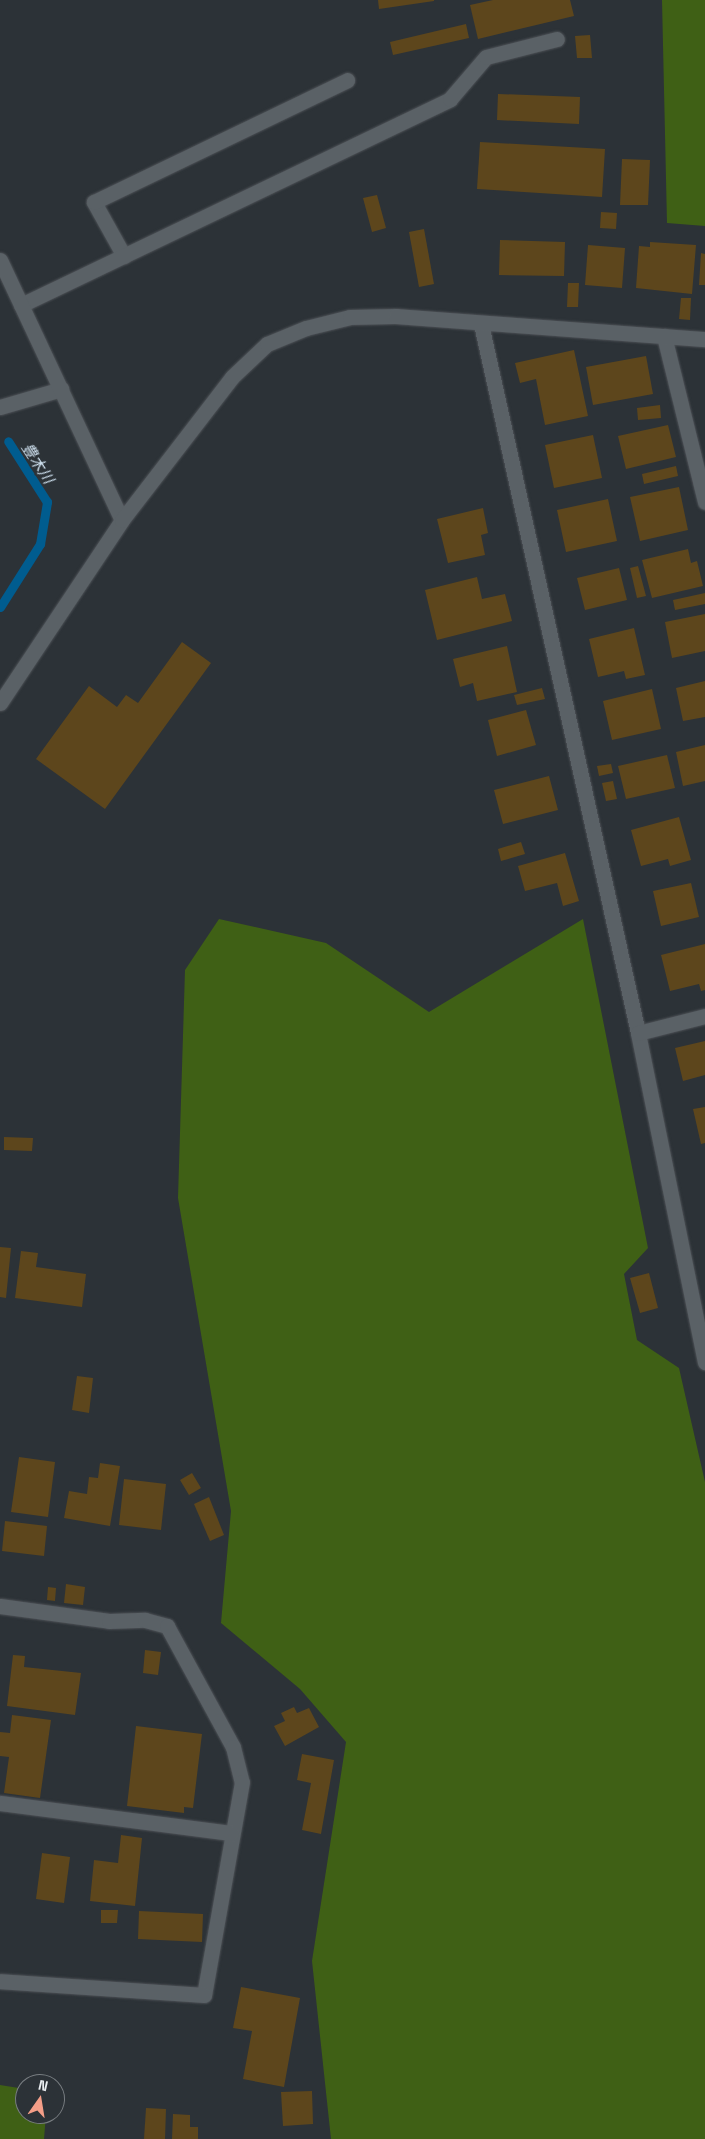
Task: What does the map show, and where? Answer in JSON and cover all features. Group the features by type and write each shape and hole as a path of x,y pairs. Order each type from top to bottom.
{"street":[{"path":"21,305 450,99 486,57 557,39"},
{"path":"124,256 94,202 347,80"},
{"path":"0,260 122,520"},
{"path":"0,703 122,520 232,377 268,344 306,328 350,317 396,316 481,324 705,338"},
{"path":"481,324 638,1033 705,1362"},
{"path":"664,336 705,502"},
{"path":"0,407 61,389"},
{"path":"638,1033 705,1016"},
{"path":"0,1606 109,1621 145,1620 167,1626 233,1747 242,1782 230,1833 204,1995 0,1981"},
{"path":"0,1803 230,1833"}],"green space":[{"path":"662,0 705,0 705,226 667,223"},
{"path":"219,919 326,943 429,1012 583,919 648,1248 624,1274 637,1340 679,1368 705,1482 705,2139 331,2139 312,1961 346,1742 300,1689 221,1623 231,1511 178,1198 185,970"},
{"path":"0,2085 15,2087 15,2124 45,2124 44,2139 0,2139"}],"building":[{"path":"378,0 434,0 434,1 379,9"},
{"path":"493,0 570,0 574,16 478,39 470,5"},
{"path":"466,24 469,38 393,55 390,42"},
{"path":"590,35 592,58 577,58 575,36"},
{"path":"498,94 580,97 579,124 497,120"},
{"path":"480,142 605,149 602,197 477,189"},
{"path":"622,159 650,160 648,205 620,205"},
{"path":"377,195 386,228 372,232 363,198"},
{"path":"601,212 617,213 616,229 600,228"},
{"path":"424,229 434,284 419,287 409,232"},
{"path":"500,240 565,242 564,276 499,275"},
{"path":"650,242 696,245 692,294 636,288 639,246 650,247"},
{"path":"588,245 625,248 622,288 585,285"},
{"path":"701,253 705,254 705,285 699,285"},
{"path":"568,283 579,283 578,307 567,307"},
{"path":"681,298 691,298 690,320 679,319"},
{"path":"574,350 588,416 545,425 536,379 520,383 515,363"},
{"path":"646,356 653,394 593,405 586,367"},
{"path":"660,405 661,418 638,420 637,408"},
{"path":"668,425 676,457 626,469 618,436"},
{"path":"593,435 602,478 554,488 545,445"},
{"path":"676,466 678,476 644,484 642,474"},
{"path":"679,487 688,530 640,541 630,497"},
{"path":"608,499 617,541 566,552 557,510"},
{"path":"483,508 488,533 481,535 485,555 448,563 437,519"},
{"path":"688,549 691,563 697,561 703,586 652,598 642,560"},
{"path":"638,566 646,596 637,598 630,568"},
{"path":"619,568 627,600 585,610 577,578"},
{"path":"477,577 482,599 505,594 512,621 437,640 425,590"},
{"path":"705,593 705,604 675,610 673,600"},
{"path":"705,614 705,651 672,658 665,622"},
{"path":"634,628 645,675 626,679 624,671 598,677 589,639"},
{"path":"182,642 211,663 105,809 36,759 89,686 117,707 126,695 138,703"},
{"path":"507,646 517,692 477,701 473,683 460,687 453,659"},
{"path":"705,681 705,717 683,721 676,688"},
{"path":"542,688 545,699 517,705 514,695"},
{"path":"652,689 661,729 612,740 603,701"},
{"path":"526,710 536,745 497,756 488,720"},
{"path":"705,745 705,781 683,786 676,752"},
{"path":"667,755 675,788 626,799 618,766"},
{"path":"611,764 613,773 599,776 597,766"},
{"path":"549,776 558,810 503,824 494,790"},
{"path":"613,781 617,799 606,801 602,783"},
{"path":"679,817 691,860 670,866 668,859 641,866 631,830"},
{"path":"521,842 525,854 501,861 498,849"},
{"path":"565,853 579,901 563,906 557,883 525,891 518,866"},
{"path":"691,883 699,917 661,926 653,891"},
{"path":"705,944 705,990 701,991 699,984 670,991 661,955"},
{"path":"705,1041 705,1075 683,1081 675,1048"},
{"path":"705,1107 705,1143 701,1144 693,1109"},
{"path":"4,1137 33,1138 32,1151 4,1150"},
{"path":"0,1247 11,1248 6,1298 0,1297"},
{"path":"21,1251 38,1253 36,1267 86,1274 82,1307 15,1298"},
{"path":"649,1273 658,1308 640,1313 630,1278"},
{"path":"77,1376 93,1378 89,1413 72,1410"},
{"path":"19,1457 55,1462 48,1517 11,1512"},
{"path":"100,1463 120,1466 110,1526 64,1518 69,1491 87,1494 89,1477 98,1478"},
{"path":"192,1473 201,1488 189,1495 180,1480"},
{"path":"124,1479 166,1484 161,1530 119,1525"},
{"path":"209,1497 224,1535 210,1541 194,1504"},
{"path":"5,1521 47,1526 44,1556 2,1551"},
{"path":"66,1584 85,1587 83,1605 64,1603"},
{"path":"48,1587 56,1588 55,1601 47,1600"},
{"path":"145,1650 161,1652 158,1675 143,1673"},
{"path":"13,1655 25,1656 24,1667 81,1673 75,1715 7,1706"},
{"path":"294,1707 297,1713 309,1708 319,1727 285,1746 274,1726 285,1721 281,1713"},
{"path":"12,1715 51,1720 40,1798 4,1793 9,1757 0,1756 0,1732 10,1733"},
{"path":"136,1726 202,1734 193,1808 184,1807 184,1813 127,1806"},
{"path":"302,1754 334,1760 321,1834 302,1830 311,1783 297,1780"},
{"path":"121,1835 142,1838 135,1906 90,1901 94,1860 118,1863"},
{"path":"42,1853 70,1857 64,1903 36,1899"},
{"path":"101,1910 118,1910 117,1923 101,1923"},
{"path":"139,1911 203,1914 202,1942 138,1939"},
{"path":"241,1987 300,1998 284,2087 243,2079 252,2031 233,2028"},
{"path":"312,2091 313,2124 283,2126 281,2092"},
{"path":"146,2108 166,2109 165,2139 144,2139"},
{"path":"173,2114 190,2115 190,2127 198,2127 198,2139 172,2139"}],"waterway":[{"name":"豊木川","path":"0,607 40,544 47,502 8,441"}]}
